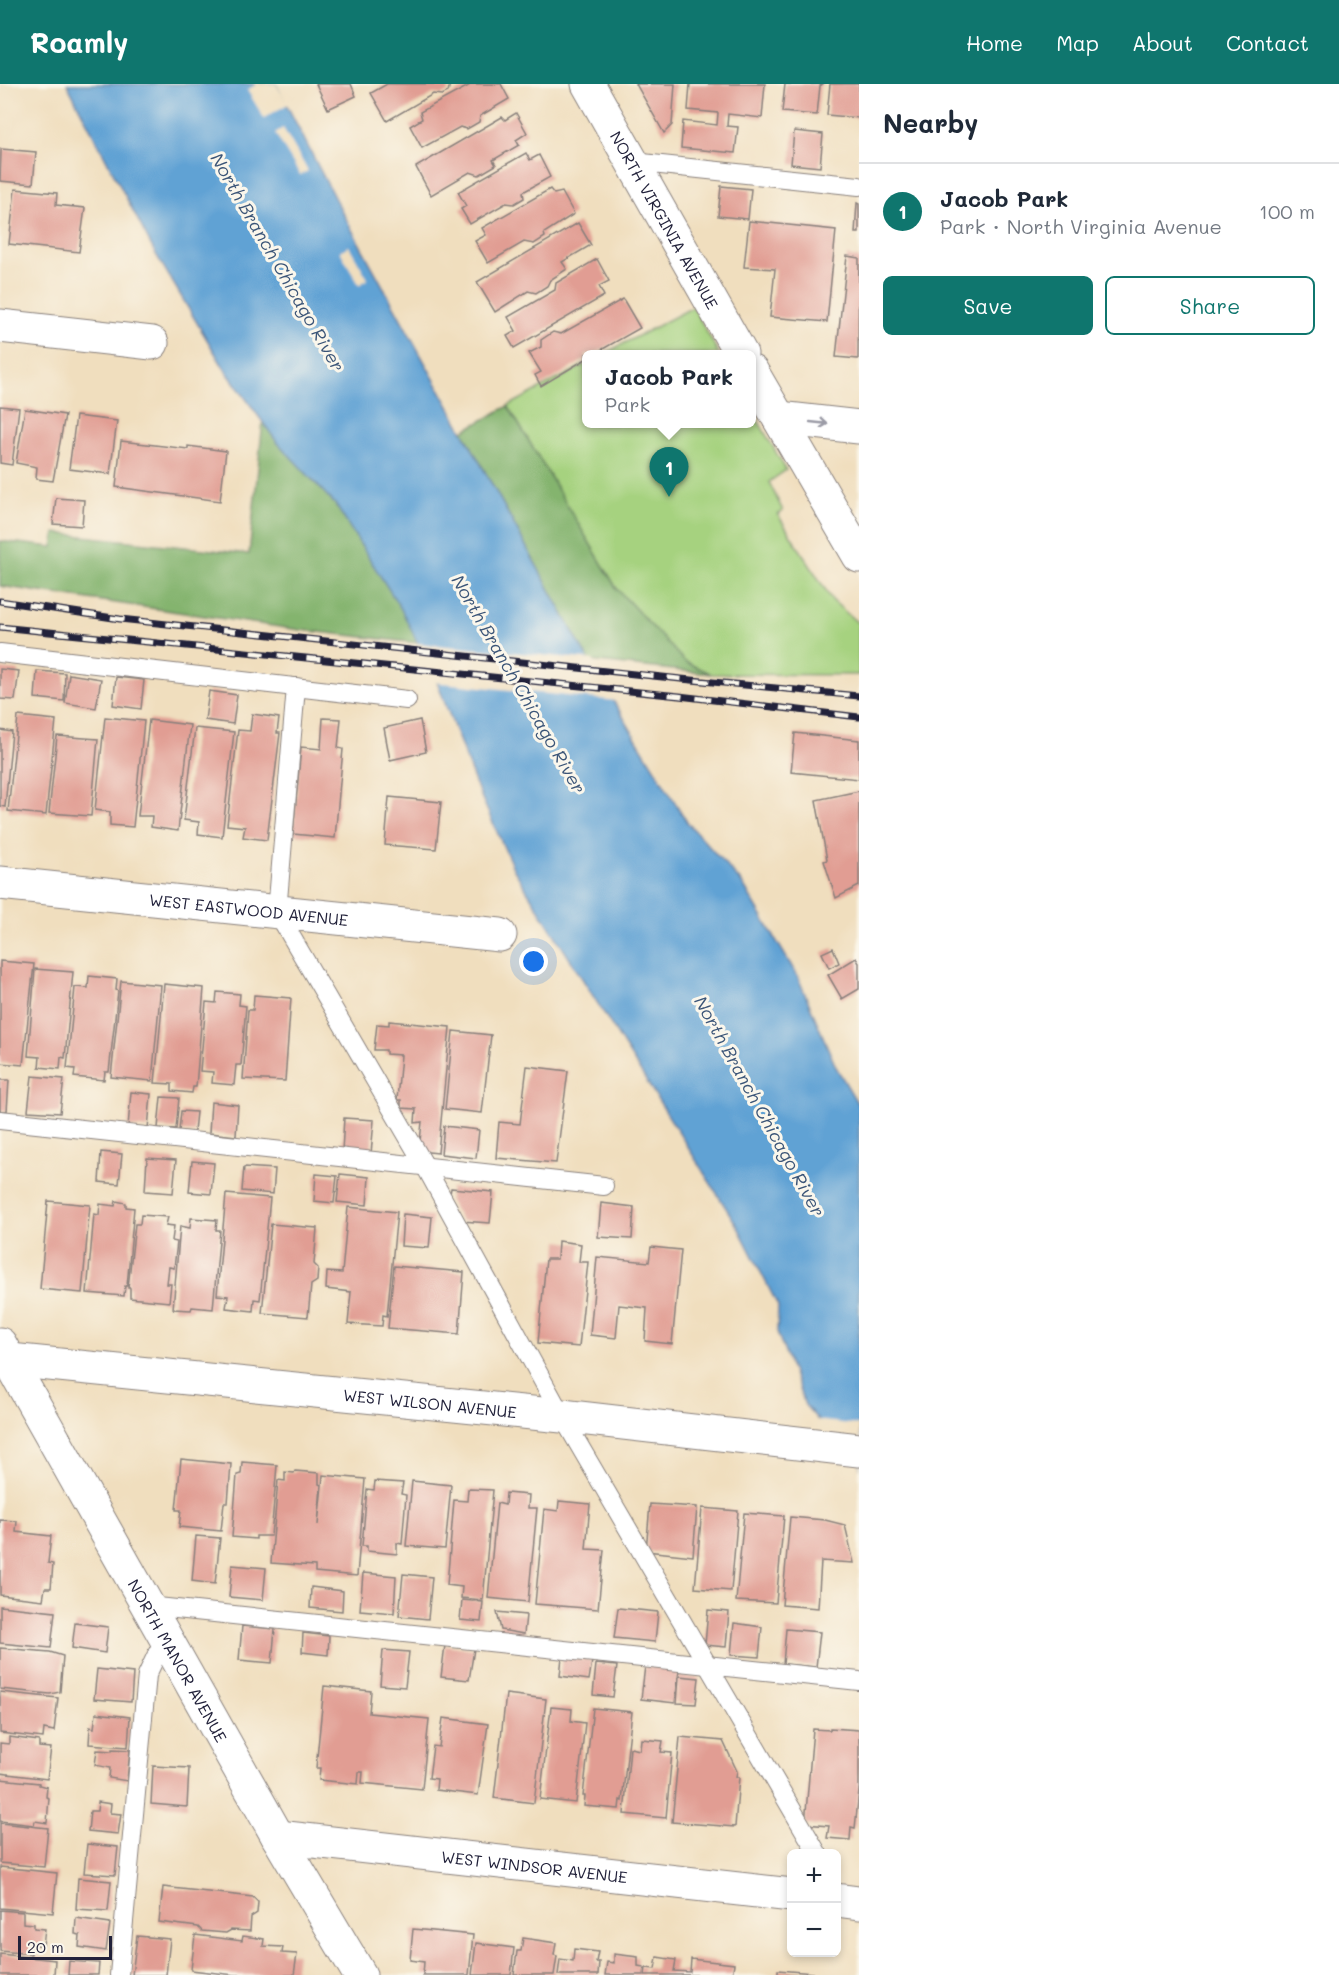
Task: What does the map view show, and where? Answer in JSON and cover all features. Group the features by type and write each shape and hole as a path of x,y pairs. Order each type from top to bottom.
{"street":[{"name":"NORTH VIRGINIA AVENUE","path":"588,84 739,350"},
{"path":"0,326 152,343"},
{"path":"756,379 859,556"},
{"path":"779,418 859,427"},
{"name":"WEST EASTWOOD AVENUE","path":"0,883 500,935"},
{"name":"WEST WILSON AVENUE","path":"3,1354 859,1450"},
{"name":"NORTH MANOR AVENUE","path":"3,1354 278,1837 360,1975"},
{"name":"WEST WINDSOR AVENUE","path":"278,1837 787,1894"}],"lane":[{"path":"633,162 859,186"},
{"path":"0,653 407,700"},
{"path":"296,687 277,912 425,1166 562,1416 815,1849"},
{"path":"0,1120 604,1186"},
{"path":"148,1606 859,1681"},
{"path":"119,1975 147,1675 165,1636"}],"green space":[{"path":"693,307 717,350 612,350"},
{"path":"582,366 582,428 756,428 756,417 786,470 769,482 783,511 778,515 832,600 859,624 859,675 711,674 685,662 617,589 508,406"},
{"path":"508,406 617,589 685,662 711,674 589,661 463,431"},
{"path":"263,421 277,442 335,504 400,607 419,643 300,630 0,586 0,541 53,547 55,533 249,554"}],"water":[{"name":"North Branch Chicago River","path":"67,84 276,84 335,199 589,661 687,822 742,883 797,975 836,1067 859,1106 859,1467 805,1405 777,1332 778,1306 738,1227 514,870 476,785 437,682 400,607 335,504 277,442 224,368 154,251"}],"pier":[{"path":"257,84 276,84 288,104 264,118 247,90"},
{"path":"283,128 308,171 300,175 275,133"},
{"path":"349,246 368,279 359,285 340,251"},
{"path":"415,643 593,660 617,701 433,682"},
{"path":"815,1420 859,1425 859,1470 857,1469"}],"building":[{"path":"316,84 351,84 356,96 328,109"},
{"path":"387,84 450,84 448,92 442,95 433,94 387,121 371,93"},
{"path":"472,84 501,84 509,99 480,116 479,122 467,129 460,127 422,148 410,126 422,119 420,112"},
{"path":"636,84 675,84 672,125 664,133"},
{"path":"690,84 765,84 762,118 728,114 727,126 738,127 735,153 681,148 683,121 717,125 718,113 688,110"},
{"path":"785,84 823,84 820,86 817,115 782,112"},
{"path":"830,84 859,84 859,118 827,115"},
{"path":"516,113 527,133 516,140 519,145 493,160 496,165 479,175 470,172 431,195 416,167 502,117 505,120"},
{"path":"794,131 823,134 820,167 791,164"},
{"path":"1,149 36,152 33,184 0,181"},
{"path":"526,153 530,160 539,155 550,177 523,192 524,198 514,204 506,203 470,224 461,209 466,206 458,192"},
{"path":"721,186 751,189 748,219 718,216"},
{"path":"15,189 57,193 56,205 85,208 79,252 9,244"},
{"path":"550,189 554,194 562,192 574,214 544,233 545,237 534,244 524,242 488,263 475,241 486,235 482,228"},
{"path":"857,203 859,204 859,233 855,233"},
{"path":"749,221 836,230 827,322 770,317 775,269 744,267"},
{"path":"578,223 591,245 562,262 567,269 550,280 547,286 536,293 528,291 495,312 477,282"},
{"path":"847,256 859,258 858,359 836,357"},
{"path":"597,259 609,281 599,286 604,296 514,348 507,336 516,331 508,317 555,290 556,283"},
{"path":"623,299 640,328 601,350 582,350 582,361 541,386 535,375 541,372 529,353 541,347 541,340 553,332 561,334"},
{"path":"0,406 19,408 12,465 0,463"},
{"path":"25,409 65,415 53,481 36,479 37,467 16,463"},
{"path":"76,416 117,421 110,474 69,469"},
{"path":"121,441 226,451 220,501 116,487"},
{"path":"56,498 84,500 82,526 53,524"},
{"path":"0,669 19,671 15,700 0,699"},
{"path":"37,671 65,673 64,701 35,698"},
{"path":"69,674 101,679 96,708 65,703"},
{"path":"116,677 144,680 141,709 113,705"},
{"path":"209,691 237,695 233,724 205,720"},
{"path":"252,714 279,718 277,733 280,733 267,840 243,837 245,827 227,825 238,730 250,731"},
{"path":"18,716 56,720 46,815 8,811"},
{"path":"105,717 144,721 133,827 110,825 110,812 95,810"},
{"path":"323,718 341,719 338,748 343,749 335,838 293,834 301,747 321,749"},
{"path":"149,720 190,725 178,831 151,827 152,816 138,816"},
{"path":"420,720 426,752 390,760 384,728"},
{"path":"195,728 234,732 222,837 198,834 199,822 184,820"},
{"path":"0,730 12,732 5,807 0,806"},
{"path":"795,733 859,740 859,779 791,772"},
{"path":"57,736 98,739 91,816 49,813"},
{"path":"859,791 859,886 836,898 824,861 827,860 816,800"},
{"path":"389,797 441,802 436,849 385,845"},
{"path":"833,948 839,963 829,968 822,953"},
{"path":"856,958 859,963 859,989 842,999 828,975"},
{"path":"0,961 34,964 23,1065 0,1063"},
{"path":"35,969 73,972 65,1058 61,1057 60,1069 39,1067 40,1057 28,1056"},
{"path":"89,976 117,979 116,990 118,991 109,1072 105,1072 104,1080 74,1077 75,1069 67,1068 75,987 88,988"},
{"path":"121,981 161,985 152,1081 111,1077"},
{"path":"164,984 204,988 196,1087 193,1087 192,1093 172,1091 172,1084 155,1083"},
{"path":"217,992 240,994 239,1005 246,1006 241,1065 236,1065 234,1085 212,1083 213,1072 200,1071 206,1002 216,1003"},
{"path":"254,995 291,998 285,1081 243,1079 248,1010 253,1010"},
{"path":"389,1021 450,1027 438,1153 419,1151 422,1122 415,1123 416,1109 401,1108 401,1100 397,1100 401,1055 386,1054 386,1050 374,1050 377,1024 389,1025"},
{"path":"453,1031 491,1035 482,1113 445,1109"},
{"path":"527,1066 568,1071 556,1163 496,1158 499,1122 520,1124"},
{"path":"32,1076 64,1079 60,1113 28,1111"},
{"path":"0,1080 9,1080 7,1111 0,1111"},
{"path":"131,1092 151,1094 148,1129 128,1127"},
{"path":"161,1097 179,1098 176,1129 158,1128"},
{"path":"211,1102 238,1105 236,1136 209,1133"},
{"path":"181,1111 196,1112 194,1132 179,1131"},
{"path":"344,1118 374,1120 371,1154 342,1151"},
{"path":"444,1126 479,1130 476,1158 441,1154"},
{"path":"101,1152 122,1154 119,1184 99,1182"},
{"path":"147,1158 176,1160 173,1193 145,1191"},
{"path":"192,1161 214,1163 211,1194 189,1192"},
{"path":"244,1167 275,1169 273,1194 242,1191"},
{"path":"316,1174 337,1176 334,1203 314,1201"},
{"path":"340,1174 369,1177 367,1205 337,1202"},
{"path":"451,1188 493,1192 490,1223 461,1221 449,1200"},
{"path":"226,1194 270,1198 260,1300 254,1299 253,1311 226,1308 228,1296 217,1295"},
{"path":"48,1201 90,1205 82,1293 40,1289"},
{"path":"116,1201 126,1203 126,1207 134,1208 127,1286 125,1286 124,1296 87,1293 94,1214 99,1215 100,1204 115,1206"},
{"path":"601,1203 634,1207 632,1239 598,1237"},
{"path":"348,1207 397,1212 387,1316 383,1315 382,1326 348,1324 351,1292 326,1289 327,1272 342,1273"},
{"path":"403,1214 432,1217 429,1248 401,1246"},
{"path":"141,1215 168,1217 166,1225 174,1226 172,1241 177,1242 174,1268 169,1267 167,1284 171,1284 169,1302 130,1298 130,1288 128,1288 135,1224 140,1224"},
{"path":"191,1218 217,1220 216,1230 220,1230 213,1309 192,1307 191,1310 173,1309 180,1226 190,1228"},
{"path":"271,1224 317,1228 314,1264 318,1268 317,1281 311,1285 308,1317 262,1313"},
{"path":"558,1241 581,1244 579,1262 588,1262 579,1347 538,1343 546,1259 557,1259"},
{"path":"651,1247 681,1250 672,1344 645,1341 647,1308 619,1305 616,1338 590,1335 597,1257 649,1262"},
{"path":"394,1266 464,1272 459,1334 388,1328"},
{"path":"181,1459 231,1464 228,1503 224,1503 221,1531 179,1527 181,1510 176,1510"},
{"path":"242,1462 277,1465 271,1536 256,1536 256,1539 232,1537 237,1475 241,1474"},
{"path":"295,1471 319,1473 319,1484 321,1485 318,1525 323,1475 365,1479 357,1576 315,1572 315,1566 271,1563 278,1480 285,1481 285,1472 294,1473"},
{"path":"375,1481 403,1483 401,1494 406,1495 402,1544 397,1543 397,1554 367,1551 367,1546 362,1546 367,1489 374,1490"},
{"path":"412,1481 451,1485 445,1549 406,1546"},
{"path":"468,1489 493,1490 483,1600 461,1598 462,1587 447,1585 454,1500 467,1501"},
{"path":"506,1493 529,1495 528,1508 537,1508 528,1602 488,1598 497,1503 505,1505"},
{"path":"559,1501 590,1504 586,1549 604,1550 598,1609 535,1604 544,1509 558,1511"},
{"path":"650,1504 697,1507 693,1556 646,1551"},
{"path":"702,1508 738,1511 731,1591 695,1588"},
{"path":"744,1513 784,1516 776,1603 736,1601"},
{"path":"790,1517 825,1520 845,1525 854,1563 821,1561 818,1608 782,1605"},
{"path":"0,1520 17,1521 16,1532 51,1536 48,1563 53,1564 51,1588 45,1588 43,1600 0,1595"},
{"path":"196,1536 220,1538 215,1584 192,1581"},
{"path":"232,1565 266,1568 263,1600 229,1597"},
{"path":"363,1573 396,1576 394,1613 360,1610"},
{"path":"403,1574 432,1577 428,1619 399,1616"},
{"path":"311,1587 343,1591 342,1611 310,1608"},
{"path":"462,1600 483,1602 481,1622 460,1620"},
{"path":"0,1606 55,1612 51,1648 0,1643"},
{"path":"618,1608 658,1612 655,1642 614,1638"},
{"path":"708,1610 729,1612 726,1647 705,1645"},
{"path":"497,1612 526,1615 524,1634 501,1630"},
{"path":"75,1623 108,1627 105,1653 72,1648"},
{"path":"734,1623 762,1627 759,1657 731,1655"},
{"path":"242,1626 275,1629 272,1663 239,1660"},
{"path":"786,1629 820,1632 816,1667 783,1664"},
{"path":"303,1633 329,1636 328,1655 302,1652"},
{"path":"445,1645 474,1649 469,1680 441,1677"},
{"path":"0,1648 50,1652 63,1656 60,1692 50,1694 0,1689"},
{"path":"383,1650 409,1652 405,1687 380,1685"},
{"path":"562,1657 592,1661 589,1680 560,1676"},
{"path":"596,1664 617,1666 613,1697 593,1695"},
{"path":"645,1666 679,1670 675,1703 641,1699"},
{"path":"97,1669 133,1673 131,1702 94,1699"},
{"path":"679,1676 699,1678 696,1704 677,1703"},
{"path":"324,1686 371,1691 369,1713 429,1719 422,1789 362,1783 363,1772 359,1772 358,1784 319,1780 320,1768 316,1768"},
{"path":"0,1692 58,1698 54,1731 44,1729 43,1738 0,1733"},
{"path":"506,1694 546,1699 534,1803 494,1798"},
{"path":"551,1707 572,1709 571,1721 585,1723 576,1803 540,1799"},
{"path":"593,1708 632,1712 622,1801 620,1800 619,1809 584,1806 585,1796 583,1796"},
{"path":"96,1713 130,1717 128,1747 89,1744 90,1727 94,1728"},
{"path":"443,1718 488,1724 478,1795 436,1790 437,1779 429,1778 433,1746 439,1747"},
{"path":"830,1728 859,1730 859,1791 855,1828 851,1827 850,1840 827,1838 829,1826 805,1824 813,1729 830,1730"},
{"path":"9,1737 39,1741 39,1747 51,1748 47,1779 0,1773 0,1743 9,1744"},
{"path":"680,1737 723,1741 737,1771 736,1777 739,1777 735,1827 672,1822"},
{"path":"641,1739 663,1741 661,1752 672,1753 666,1818 624,1814 630,1748 640,1750"},
{"path":"112,1749 130,1750 127,1781 109,1778 110,1768 95,1765 97,1750 112,1751"},
{"path":"153,1766 189,1768 187,1807 151,1804"},
{"path":"0,1779 39,1783 47,1787 46,1797 49,1798 47,1823 35,1821 34,1825 0,1821"},
{"path":"98,1802 111,1804 110,1813 121,1814 118,1834 88,1831 90,1811 97,1811"},
{"path":"0,1823 48,1828 44,1867 0,1863"},
{"path":"87,1844 118,1847 115,1875 84,1873"},
{"path":"0,1867 57,1873 53,1913 0,1908"},
{"path":"78,1878 111,1881 108,1911 76,1909"},
{"path":"163,1887 253,1897 258,1902 257,1913 251,1917 250,1931 231,1930 226,1933 202,1931 198,1927 159,1922"},
{"path":"0,1910 23,1912 23,1923 34,1924 34,1928 45,1929 43,1945 32,1945 31,1954 0,1951"},
{"path":"76,1918 110,1923 106,1951 79,1947 80,1935 75,1934"},
{"path":"413,1929 473,1935 469,1975 423,1975 424,1962 410,1960"},
{"path":"195,1935 242,1941 243,1936 264,1939 263,1946 283,1947 282,1953 297,1954 294,1975 235,1975 191,1970"},
{"path":"137,1936 170,1939 166,1975 132,1975"},
{"path":"523,1938 556,1943 554,1955 557,1956 554,1975 514,1975 517,1951 521,1951"},
{"path":"476,1943 514,1948 511,1975 472,1975"},
{"path":"574,1949 598,1952 596,1962 599,1962 598,1975 558,1975 560,1959 573,1961"},
{"path":"0,1954 55,1960 54,1975 0,1975"},
{"path":"614,1954 638,1957 638,1966 644,1967 643,1975 605,1975 607,1962 614,1963"},
{"path":"657,1957 676,1960 674,1971 690,1972 691,1959 734,1964 732,1975 645,1975 646,1968 655,1969"},
{"path":"69,1961 99,1963 98,1975 68,1975"},
{"path":"778,1970 813,1973 813,1975 778,1975"}],"railway":[{"path":"0,601 120,619 859,696"},
{"path":"0,627 679,696 859,717"}],"place":[{"name":"Jacob Park","path":"669,497"}]}
